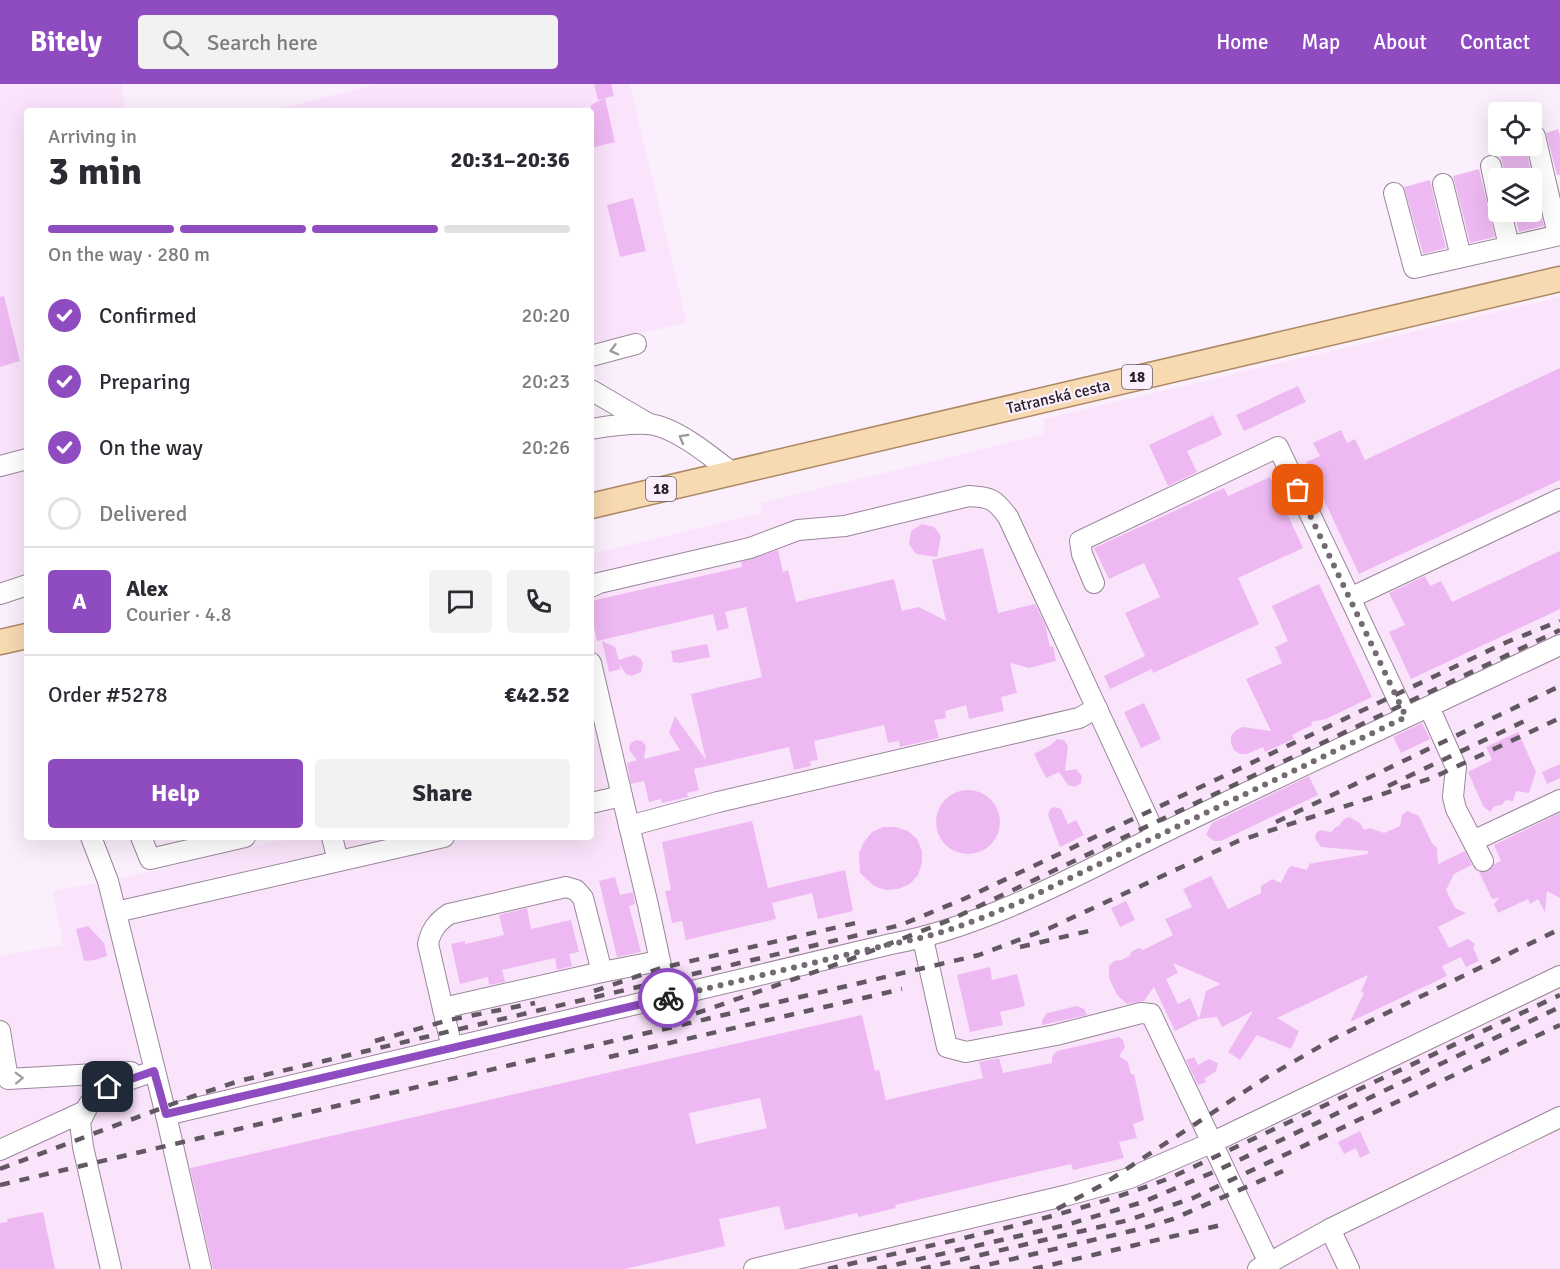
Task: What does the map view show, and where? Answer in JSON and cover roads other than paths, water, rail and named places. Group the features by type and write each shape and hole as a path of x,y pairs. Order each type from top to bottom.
{"main road":[{"name":"Tatranská cesta","path":"594,505 1560,279"},
{"path":"0,642 24,637"}],"lane":[{"path":"1394,193 1414,268 1559,235 1540,156"},
{"path":"1443,184 1461,257"},
{"path":"1503,222 1509,246"},
{"path":"594,355 636,344"},
{"path":"594,392 649,424 678,435 706,452 731,472"},
{"path":"594,429 649,424"},
{"path":"1094,584 1082,554 1080,541 1278,447 1406,717"},
{"path":"0,466 24,460"},
{"path":"594,586 750,548 798,530 845,526 969,496 984,497 997,502 1008,517 1156,836"},
{"path":"1350,598 1560,499"},
{"path":"0,594 24,586"},
{"path":"166,1114 922,939 968,924 1020,902 1560,645"},
{"path":"594,676 668,998"},
{"path":"1429,707 1456,767 1453,797 1456,809 1483,861"},
{"path":"629,826 718,802 1079,718 1097,708"},
{"path":"594,802 622,796"},
{"path":"1473,841 1560,800"},
{"path":"93,840 116,912 166,1114 201,1269"},
{"path":"142,840 150,859 232,840"},
{"path":"333,840 338,861"},
{"path":"116,912 431,840"},
{"path":"452,1048 428,944 431,932 439,921 449,914 566,887 576,890 583,898 602,972"},
{"path":"922,939 947,1047 966,1052 1056,1035 1141,1013 1151,1014 1211,1143 1264,1266 1330,1229 1560,1117"},
{"path":"443,1008 659,961"},
{"path":"754,1269 1068,1195 1130,1178 1211,1143 1560,976"},
{"path":"0,1031 9,1079 154,1071"},
{"path":"111,1269 82,1147 80,1122 89,1104 108,1087 154,1071"},
{"path":"0,1150 85,1111"},
{"path":"1330,1229 1349,1269"}],"railway":[{"path":"0,1169 239,1081 901,925 966,898 1507,642 1560,621"},
{"path":"677,1020 846,961 952,919 1560,630"},
{"path":"1276,822 1560,686"},
{"path":"1388,786 1531,718"},
{"path":"0,1185 979,955 1050,928 1238,841 1432,778 1560,718"},
{"path":"594,991 661,968 864,921"},
{"path":"1057,1209 1102,1185 1267,1077 1333,1039 1560,929"},
{"path":"1020,947 1093,930"},
{"path":"609,1057 902,989"},
{"path":"828,1269 1044,1218 1170,1178 1560,995"},
{"path":"375,1041 449,1020 535,1003"},
{"path":"877,1269 1066,1225 1143,1202 1216,1171 1560,1007"},
{"path":"921,1269 1129,1220 1193,1198 1560,1025"},
{"path":"970,1269 1144,1228 1173,1219 1283,1171"},
{"path":"1033,1269 1221,1225"}]}
